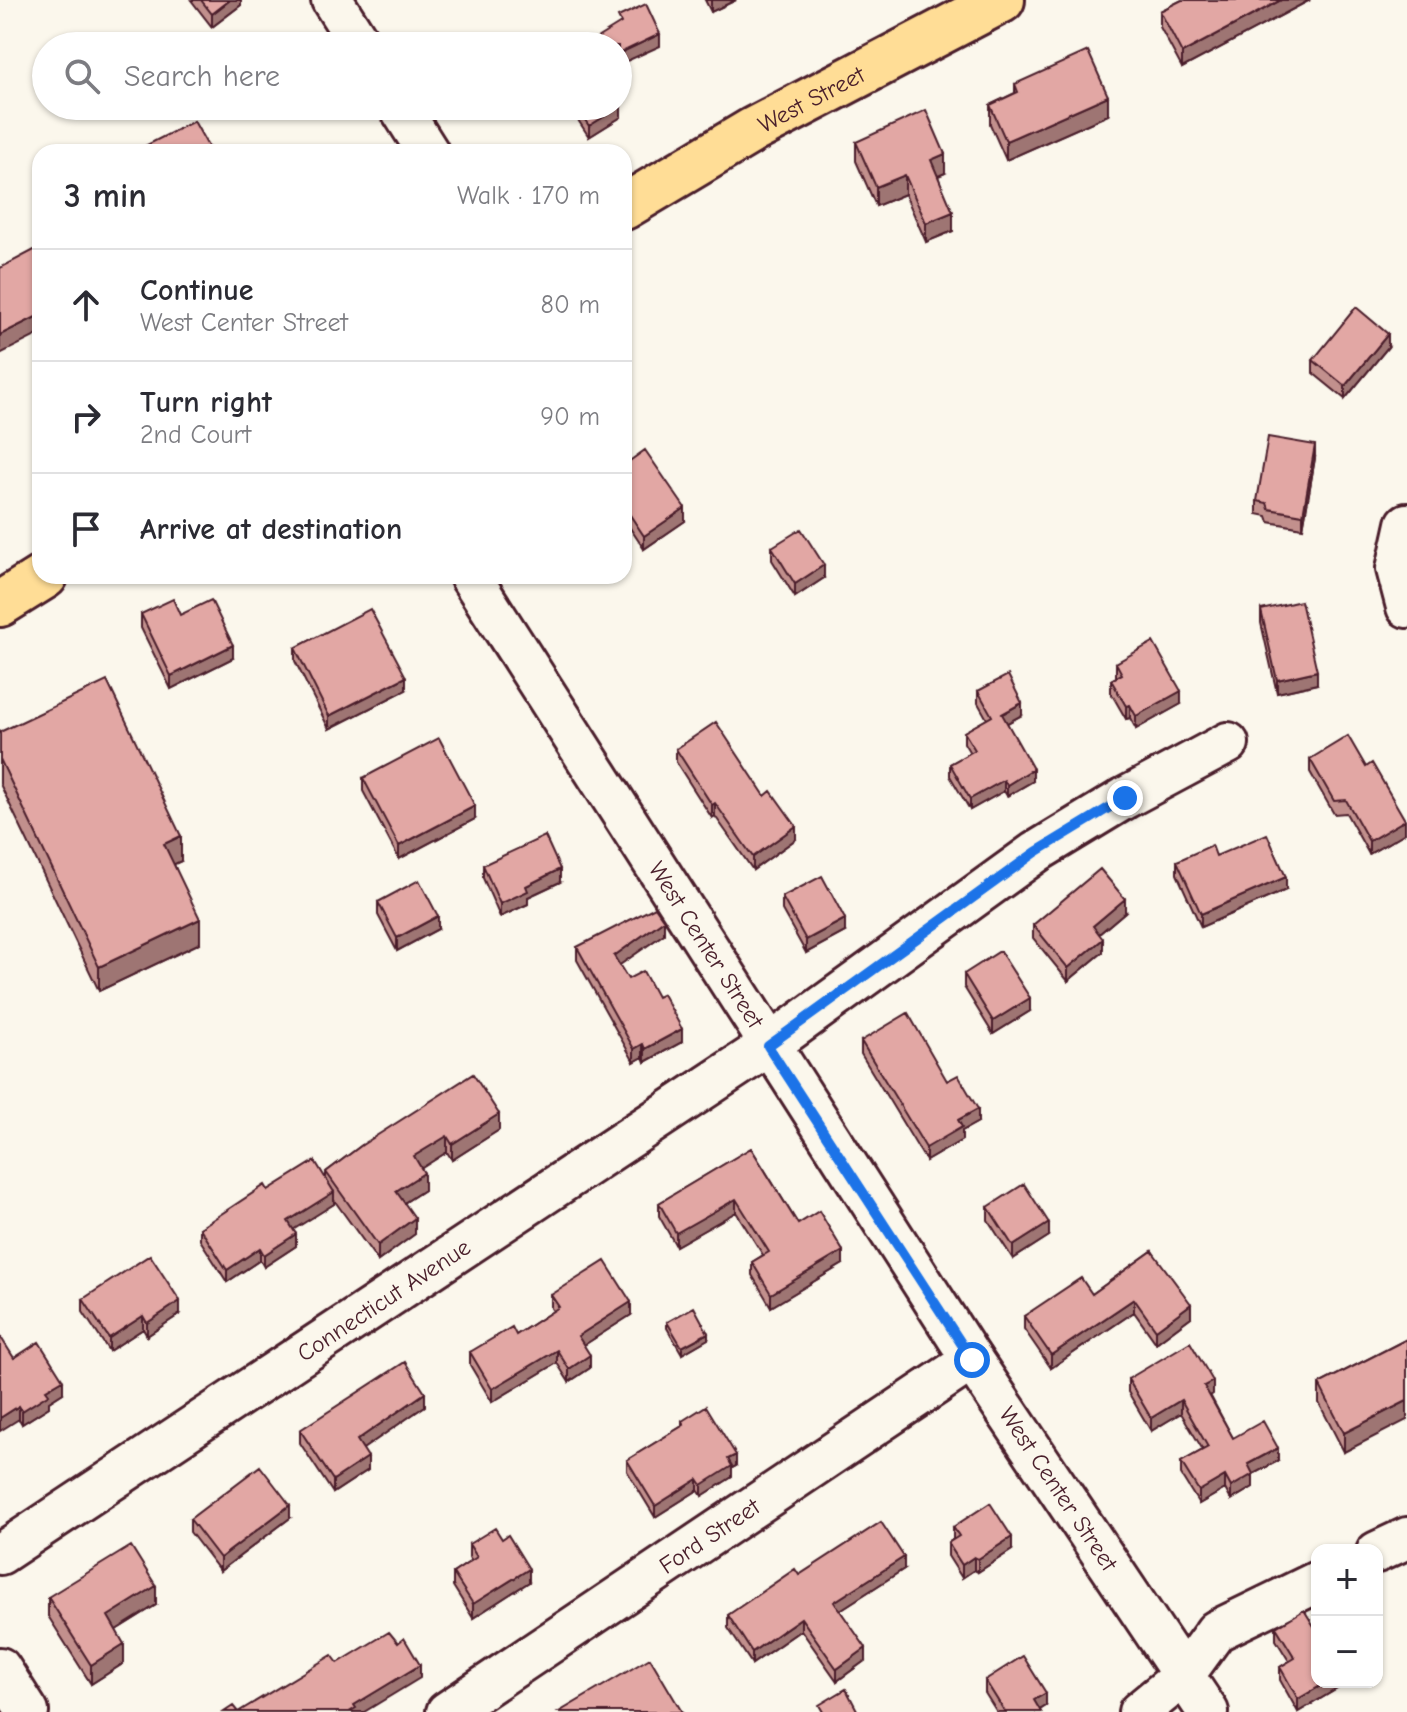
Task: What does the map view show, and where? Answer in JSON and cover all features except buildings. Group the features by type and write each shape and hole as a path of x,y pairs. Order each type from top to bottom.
{"main road":[{"name":"West Street","path":"632,202 753,130 1002,0"},
{"path":"0,604 32,584"}],"street":[{"path":"332,0 352,32"},
{"path":"408,120 423,144"},
{"path":"1407,524 1397,569 1407,607"},
{"name":"West Center Street","path":"475,584 768,1046 972,1360 1208,1712"},
{"name":"Connecticut Avenue","path":"0,1554 768,1046 1036,852 1125,798 1228,743"},
{"name":"Ford Street","path":"447,1712 972,1360"},
{"path":"1383,1549 1407,1538"},
{"path":"1139,1712 1184,1675 1216,1631 1311,1585"},
{"path":"0,1668 28,1712"}],"route":[{"path":"972,1360 768,1046 1036,852 1125,798"}]}
